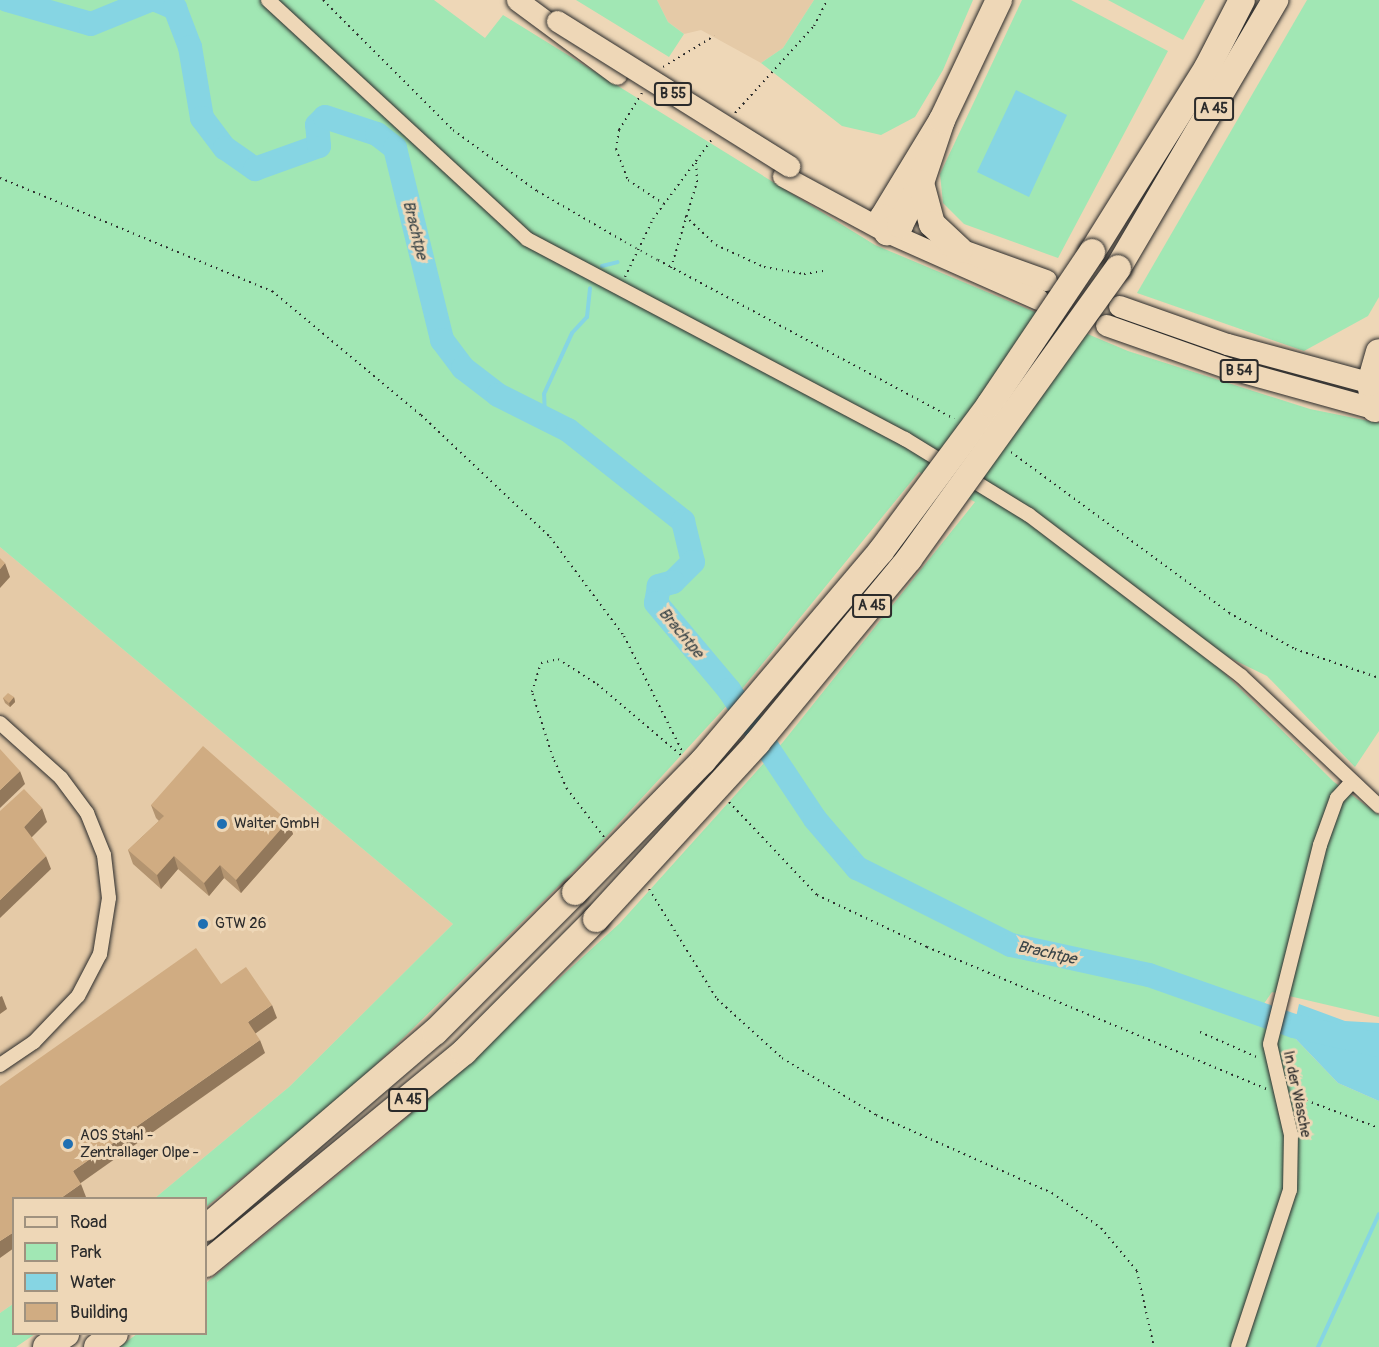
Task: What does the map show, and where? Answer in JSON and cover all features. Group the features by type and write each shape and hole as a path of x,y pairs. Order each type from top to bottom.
{"highway":[{"path":"890,224 999,0"},
{"name":"A 45","path":"207,1227 435,1032 575,892 718,744 874,560 990,404 1092,252 1207,68 1242,0"},
{"name":"A 45","path":"207,1263 464,1052 596,919 758,743 909,559 1118,268 1275,0"},
{"path":"890,224 921,183 942,120"},
{"path":"921,183 932,224 960,250"},
{"path":"1376,397 1379,352"},
{"path":"46,1347 64,1335"},
{"path":"97,1347 114,1335"}],"main road":[{"name":"B 55","path":"518,0 786,171 890,224 960,250"},
{"path":"890,224 1042,289 960,250"},
{"name":"B 54","path":"1119,306 1376,397"},
{"name":"B 54","path":"1106,325 1228,368 1376,397"}],"street":[{"path":"268,0 527,239 905,439 1029,515 1240,676 1351,783 1379,806"},
{"path":"0,723 61,778 87,813 104,855 109,898 100,954 78,996 42,1036 0,1065"},
{"name":"In der Wasche","path":"1238,1347 1290,1190 1291,1135 1272,1070 1270,1044 1284,1002 1320,845 1337,798 1351,783"}],"path":[{"path":"323,0 453,130 537,191 671,268 963,424"},
{"path":"661,69 678,54 714,36"},
{"path":"649,85 619,130 616,149 628,180 664,204"},
{"path":"671,268 697,182 696,162"},
{"path":"0,178 272,291 421,415 550,537 624,636 685,759 597,684 558,659 541,663 532,692 552,758 567,789 611,845"},
{"path":"685,216 716,245 764,267 804,274 828,270"},
{"path":"1002,447 1229,613 1295,649 1379,678"},
{"path":"724,797 817,895 927,947 1253,1086 1280,1093 1379,1128"},
{"path":"641,880 717,999 782,1058 876,1115 1052,1193 1101,1228 1137,1271 1154,1347"},
{"path":"1200,1032 1256,1055 1272,1070"}],"shaded area":[{"path":"657,0 814,0 783,48 761,63 701,30 684,34 668,22"},
{"path":"0,547 453,924 289,1087 156,1197 12,1197 12,1305 0,1313"}],"green space":[{"path":"0,0 434,0 485,38 503,15 875,245 1128,351 1310,409 1379,423 1379,731 1355,767 1267,676 1189,638 1334,782 1379,815 1379,1017 1272,992 1263,1005 1338,1083 1379,1101 1379,1347 119,1347 136,1335 207,1335 207,1282 394,1129 620,923 783,742 975,502 919,472 741,690 584,861 350,1090 207,1206 207,1197 156,1197 289,1087 453,924 0,547"},
{"path":"576,0 657,0 668,22 684,34 669,57"},
{"path":"814,0 973,0 943,70 915,117 881,135 842,126 761,63 783,48"},
{"path":"1022,0 1071,0 1168,51 1058,258 964,224 943,203 940,174"},
{"path":"1108,0 1205,0 1183,40"},
{"path":"1307,0 1379,0 1379,297 1368,316 1304,351 1137,293"},
{"path":"12,1305 12,1335 34,1335 16,1347 0,1347 0,1313"}],"water":[{"path":"1016,90 1067,115 1029,197 977,172"},
{"path":"1299,1004 1345,1021 1379,1023 1379,1101 1338,1083 1292,1035"}],"building":[{"path":"0,558 5,563 0,569"},
{"path":"8,693 14,697 9,703 3,698"},
{"name":"Walter GmbH","path":"203,746 288,821 236,880 220,865 204,883 174,856 157,875 128,850 164,816 151,805"},
{"path":"0,749 20,771 0,790"},
{"path":"24,789 42,808 24,827 46,856 0,900 0,811"},
{"name":"AOS Stahl - Zentrallager Olpe -","path":"196,948 221,984 246,967 272,1005 248,1022 260,1040 73,1171 81,1184 62,1197 12,1197 12,1233 0,1241 0,1086"}],"waterway":[{"name":"Brachtpe","path":"7,0 91,24 150,0"},
{"name":"Brachtpe","path":"156,0 175,8 190,47 202,118 225,148 255,169 319,146 317,125 325,117 377,134 395,148 442,340 463,368 498,395 568,430 683,521 693,562 673,582 659,586 656,603 729,690 815,819 857,868 1011,945 1149,975 1294,1026 1379,1045"},
{"path":"602,266 618,262"},
{"path":"545,419 544,394 572,333 587,317 590,288"},
{"path":"1318,1347 1379,1214"}],"place":[{"name":"Walter GmbH","path":"222,824"},
{"name":"GTW 26","path":"203,924"},
{"name":"AOS Stahl - Zentrallager Olpe -","path":"68,1144"}]}
